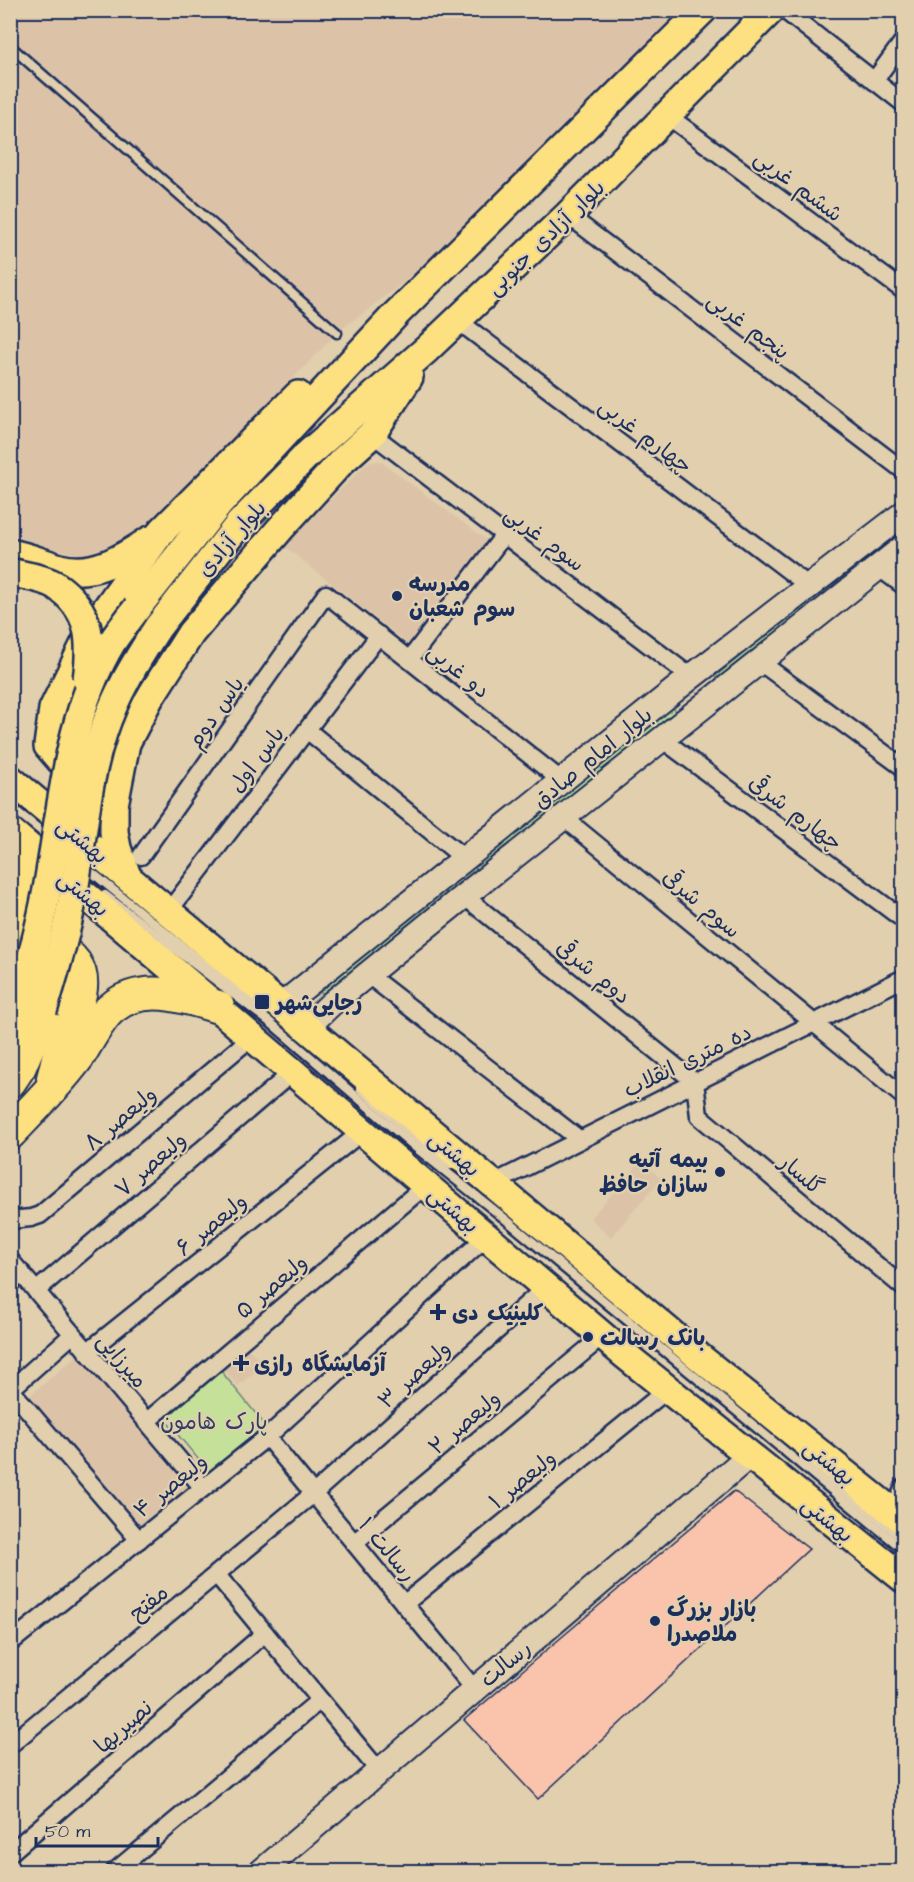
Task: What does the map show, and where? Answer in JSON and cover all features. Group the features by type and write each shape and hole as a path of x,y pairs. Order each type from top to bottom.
{"highway":[{"path":"10,847 21,875 22,894 21,914 10,959"},
{"path":"10,959 20,952 44,945 62,951 71,957 82,973 81,993 63,1039 49,1093"},
{"path":"10,1133 49,1093 111,1008 127,999 159,994 177,994 218,1007"},
{"path":"10,1081 20,1066 24,1011"}],"main road":[{"path":"126,743 99,766 76,768 61,761 48,746 49,730 53,709 89,635 161,532 351,342 396,314 703,10"},
{"name":"بلوار آزادی جنوبی","path":"309,453 427,349 568,215 771,10"},
{"name":"بلوار آزادی","path":"85,703 113,641 136,608 220,502 396,314"},
{"path":"134,866 117,848 114,832 114,805 126,743 148,699 190,633 342,461 372,434 427,349"},
{"name":"بلوار آزادی","path":"24,1011 63,943 91,777 103,733 118,693 158,627 239,524 309,453"},
{"name":"بلوار امام صادق","path":"282,1005 691,677 903,513"},
{"path":"10,553 63,568 95,570 128,555 161,532"},
{"name":"بلوار امام صادق","path":"307,1027 367,974 903,547"},
{"path":"10,572 54,584 76,603 87,621 90,647 85,703 65,771 50,878 24,1011"},
{"path":"691,677 708,701"},
{"name":"بهشتى","path":"10,779 134,866 169,911 703,1360 898,1517"},
{"name":"بهشتی","path":"10,831 364,1130 545,1288 903,1579"},
{"path":"307,983 307,992 313,999 321,1005 332,1003"},
{"name":"رسالت","path":"261,1872 750,1455"}],"street":[{"path":"784,10 903,104"},
{"path":"874,81 903,40"},
{"name":"ششم غربی","path":"668,116 903,291"},
{"name":"پنجم غربی","path":"568,215 903,471"},
{"name":"چهارم غربی","path":"457,320 809,586"},
{"name":"سوم غربی","path":"372,434 691,677"},
{"path":"410,659 504,535"},
{"path":"878,567 903,586"},
{"name":"دو غربی","path":"326,594 562,781"},
{"name":"یاس دوم","path":"134,866 326,594"},
{"name":"یاس اول","path":"169,911 379,635"},
{"path":"760,662 903,768"},
{"path":"307,730 465,859"},
{"name":"چهارم شرقی","path":"662,740 903,920"},
{"name":"سوم شرقی","path":"563,817 903,1097"},
{"name":"دوم شرقی","path":"464,896 695,1082"},
{"path":"367,974 579,1139"},
{"name":"ده متری انقلاب","path":"492,1184 903,978"},
{"name":"ولیعصر ۸","path":"10,1220 40,1215 253,1036"},
{"name":"ولیعصر ۷","path":"36,1291 294,1071"},
{"name":"گلسار","path":"695,1082 699,1116 903,1288"},
{"name":"ولیعصر ۶","path":"87,1352 364,1130"},
{"name":"ولیعصر ۵","path":"146,1422 426,1185"},
{"name":"ولیعصر ۴","path":"10,1642 267,1437 486,1237"},
{"name":"میرزایی","path":"10,1260 16,1278 36,1291 203,1488"},
{"name":"ولیعصر ۳","path":"313,1494 545,1288"},
{"path":"72,1335 11,1390 139,1540"},
{"name":"ولیعصر ۲","path":"354,1543 603,1336"},
{"name":"ولیعصر ۱","path":"404,1604 668,1389"},
{"name":"رسالت ۱","path":"267,1437 475,1690"},
{"path":"898,1517 903,1487"},
{"name":"مفتح","path":"10,1745 313,1494"},
{"path":"217,1575 379,1771"},
{"name":"نصیریها","path":"10,1853 265,1633"},
{"path":"114,1872 321,1700"}],"lane":[{"path":"10,46 337,333"},
{"path":"10,806 63,849"},
{"path":"10,815 62,859"},
{"path":"903,1540 524,1224 424,1145 281,1022 71,861 208,976 271,1023 415,1147 903,1550"}],"shaded area":[{"path":"10,11 681,11 418,271 337,333 148,527 107,553 83,556 11,539"},
{"name":"مدرسه سوم شعبان","path":"380,461 488,541 409,645 284,546 368,462"},
{"path":"642,1161 661,1179 611,1237 590,1218"},
{"name":"آزمایشگاه رازی","path":"241,1342 264,1364 238,1386 217,1362"},
{"path":"79,1354 192,1492 143,1535 28,1397"}],"green space":[{"path":"903,523 903,534 721,680 716,676"},
{"path":"671,706 675,710 674,713 328,994 317,992"},
{"name":"پارک هامون","path":"221,1371 265,1425 209,1472 163,1417"}],"building":[{"name":"بازار بزرگ ملاصدرا","path":"734,1491 809,1549 538,1799 464,1720"}],"place":[{"name":"مدرسه سوم شعبان","path":"397,596"},
{"name":"رجایی‌شهر","path":"262,1002"},
{"name":"بیمه آتیه سازان حافظ","path":"720,1172"},
{"name":"کلینیک دی","path":"438,1312"},
{"name":"بانک رسالت","path":"588,1337"},
{"name":"آزمایشگاه رازی","path":"241,1363"},
{"name":"بازار بزرگ ملاصدرا","path":"655,1621"}]}
